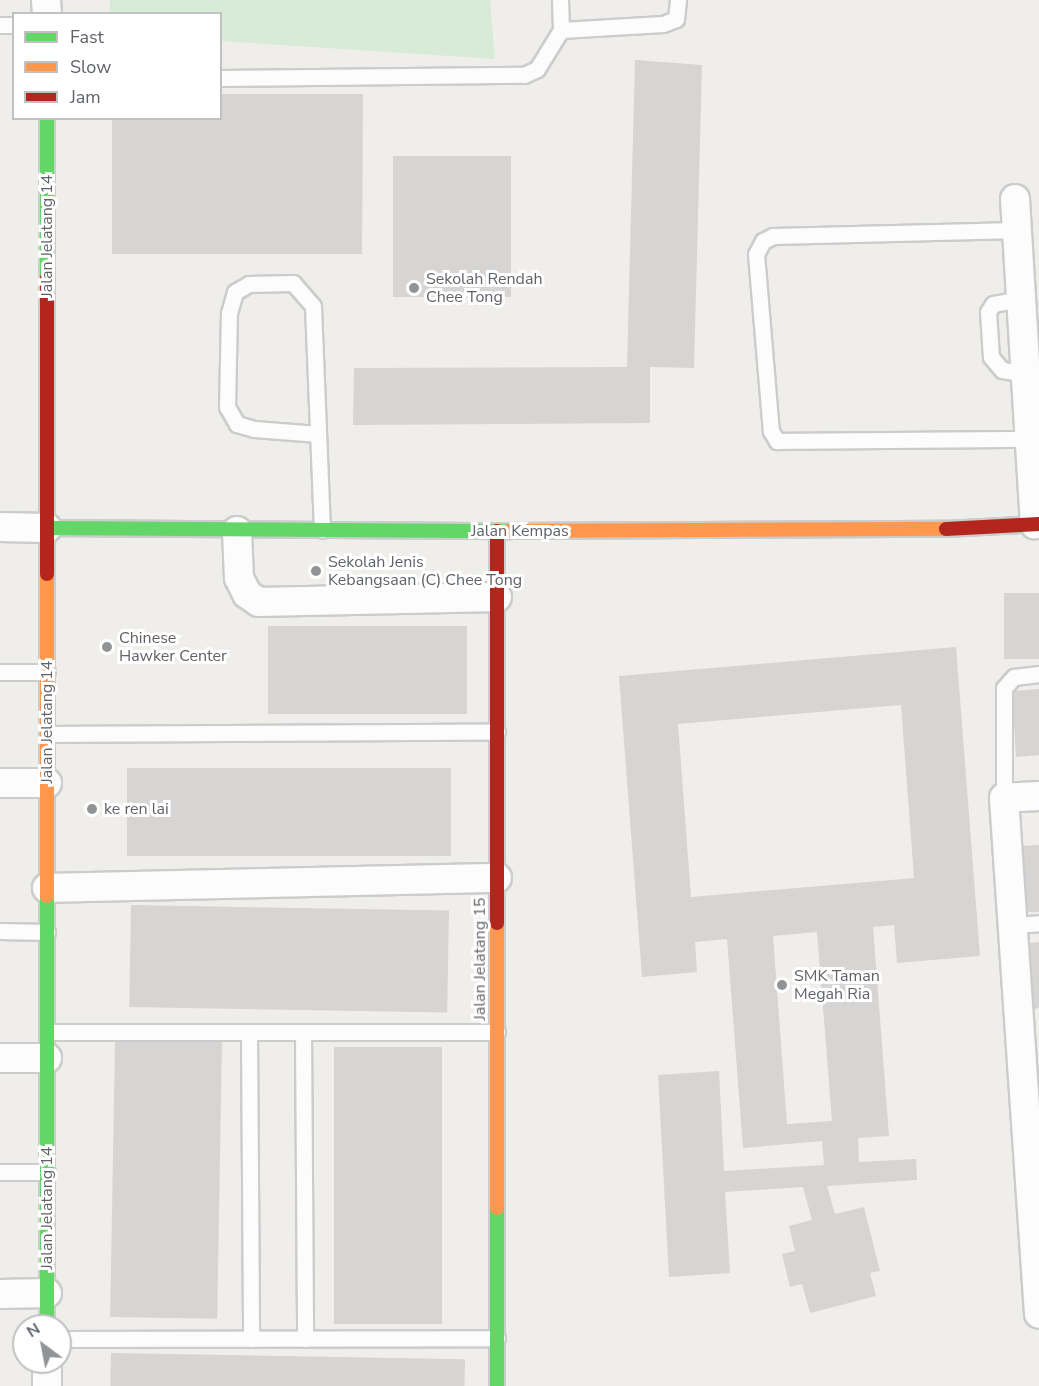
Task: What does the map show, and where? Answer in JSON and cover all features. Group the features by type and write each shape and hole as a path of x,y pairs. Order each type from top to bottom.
{"street":[{"name":"Jalan Jelatang 14","path":"47,120 47,1314"},
{"path":"1015,199 1037,524"},
{"name":"Jalan Kempas","path":"0,527 237,531 916,530 1037,524"},
{"path":"237,531 239,578 246,594 259,602 497,597"},
{"name":"Jalan Jelatang 15","path":"497,531 497,1386"},
{"path":"0,783 47,783"},
{"path":"1039,796 1004,798 1026,924 1039,1314"},
{"path":"47,888 497,878"},
{"path":"0,1058 47,1045"},
{"path":"0,1294 47,1293"}],"lane":[{"path":"222,78 524,75 537,69 561,30 560,0"},
{"path":"561,30 663,24 676,19 678,0"},
{"path":"1017,230 773,236 763,241 756,254 771,431 777,441 1030,439"},
{"path":"318,434 254,429 237,424 227,407 229,313 235,292 249,284 293,283 313,306 322,530"},
{"path":"0,672 47,672"},
{"path":"1004,798 1004,688 1014,677 1039,674"},
{"path":"47,734 497,732"},
{"path":"0,931 47,932"},
{"path":"47,1045 249,1034 497,1032"},
{"path":"249,1034 251,1339"},
{"path":"303,1034 305,1339"},
{"path":"0,1172 47,1172"},
{"path":"72,1339 497,1338"}],"green space":[{"path":"110,0 490,0 495,59 222,41 222,12 110,12"}],"building":[{"path":"635,60 702,65 694,368 650,367 650,423 353,425 354,368 627,367"},
{"path":"222,94 363,94 362,254 112,254 112,120 222,120"},
{"path":"393,156 511,156 511,297 393,297"},
{"path":"1004,593 1039,593 1039,659 1004,659"},
{"path":"268,626 467,626 467,714 268,714"},
{"path":"956,647 980,956 897,963 894,925 873,927 889,1136 858,1138 859,1162 916,1159 917,1180 827,1186 835,1214 864,1207 880,1271 870,1273 876,1296 810,1313 802,1284 790,1287 782,1254 795,1251 789,1226 812,1220 803,1187 725,1192 730,1273 669,1277 658,1075 719,1071 724,1171 824,1165 822,1141 743,1148 727,939 695,942 697,972 642,977 619,676","holes":["901,705 914,878 691,897 678,724","817,932 832,1121 787,1124 773,936"]},
{"path":"1039,689 1039,755 1016,757 1012,691"},
{"path":"127,768 451,768 451,856 127,856"},
{"path":"1039,845 1039,912 1026,912 1022,846"},
{"path":"131,905 449,911 447,1013 129,1007"},
{"path":"1039,942 1039,1008 1034,1009 1030,943"},
{"path":"115,1040 222,1042 217,1319 110,1317"},
{"path":"334,1047 442,1047 442,1324 334,1324"},
{"path":"111,1353 465,1359 464,1386 110,1386"}],"traffic: fast":[{"path":"47,120 47,278"},
{"path":"47,528 510,531"},
{"path":"47,896 47,1314"},
{"path":"497,1208 497,1386"}],"traffic: slow":[{"path":"510,531 946,529"},
{"path":"47,574 47,896"},
{"path":"497,923 497,1208"}],"traffic: jam":[{"path":"47,278 47,574"},
{"path":"946,529 1039,524"},
{"path":"497,531 497,923"}],"place":[{"name":"Sekolah Rendah Chee Tong","path":"414,288"},
{"name":"Sekolah Jenis Kebangsaan (C) Chee Tong","path":"316,571"},
{"name":"Chinese Hawker Center","path":"107,647"},
{"name":"ke ren lai","path":"92,809"},
{"name":"SMK Taman Megah Ria","path":"782,985"}]}
